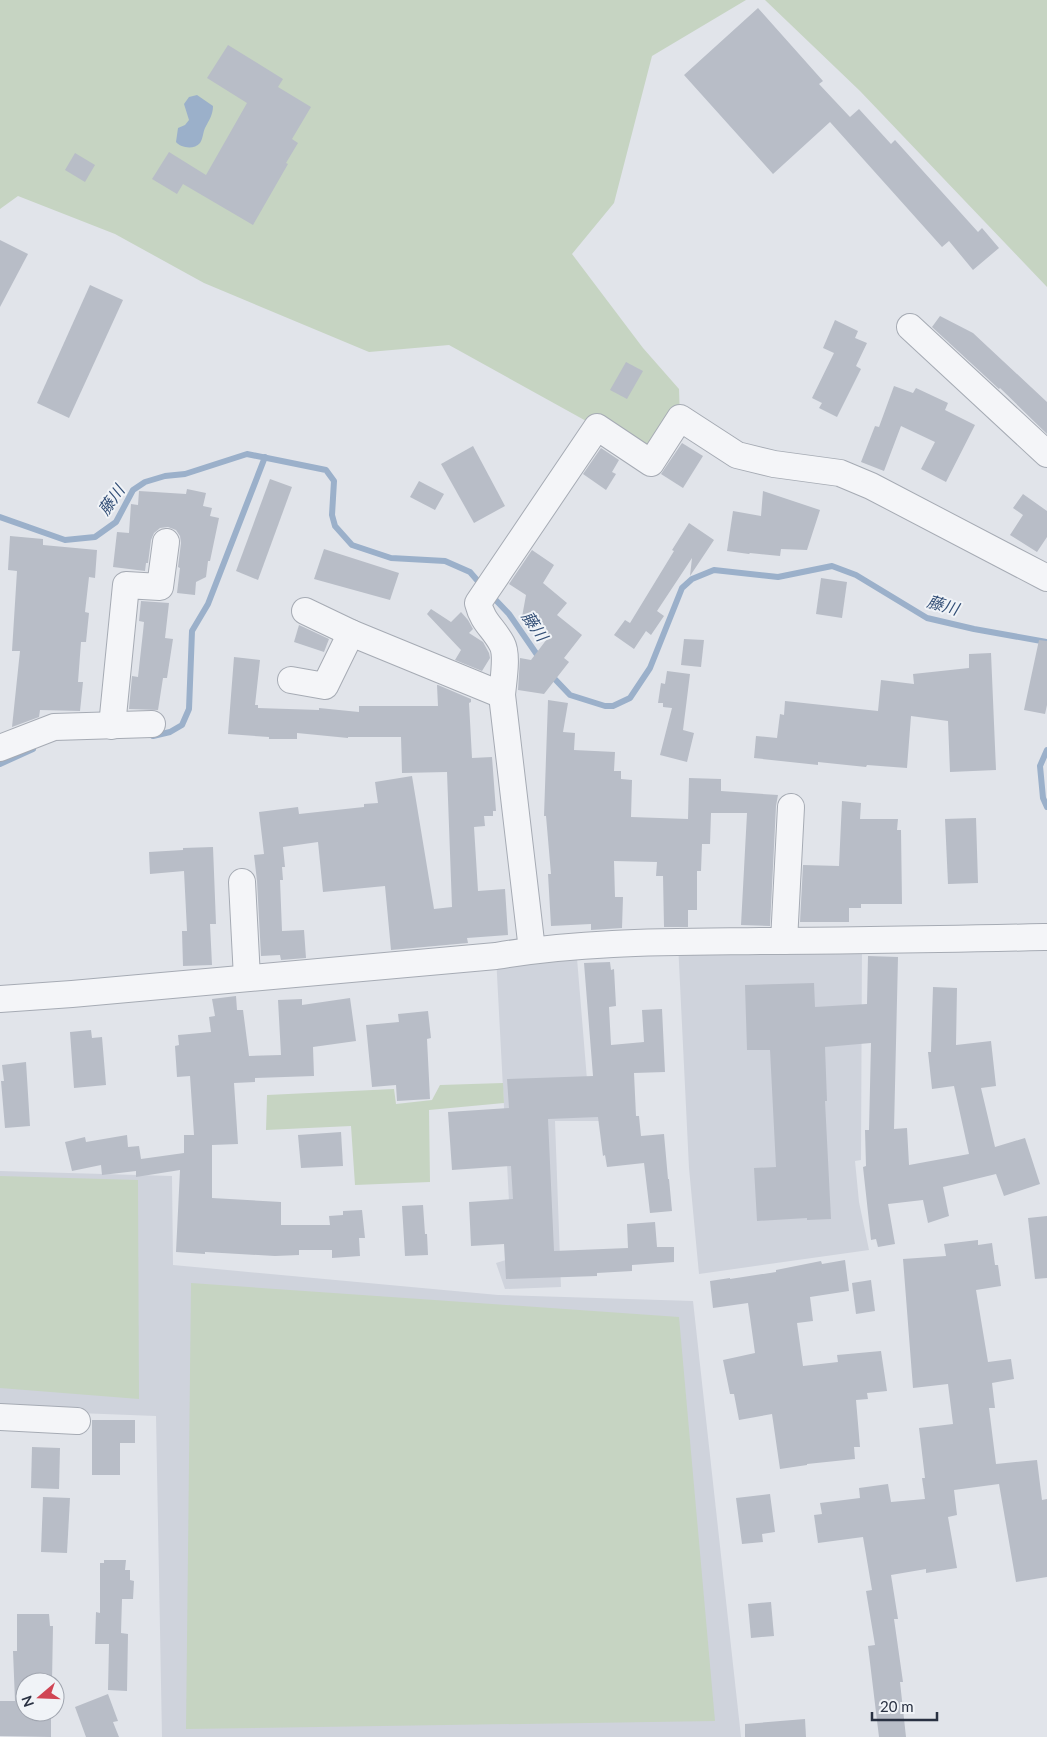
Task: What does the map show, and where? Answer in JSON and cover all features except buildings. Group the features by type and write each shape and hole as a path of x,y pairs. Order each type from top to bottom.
{"street":[{"path":"910,327 1047,454"},
{"path":"532,950 502,695 505,655 503,645 481,615 478,603 597,427 651,463 680,418 737,455 774,464 840,473 871,486 1047,578"},
{"path":"112,726 126,585 160,587 166,542"},
{"path":"304,611 351,633 502,695"},
{"path":"291,680 325,686 351,633"},
{"path":"0,748 54,727 152,724"},
{"path":"784,941 791,806"},
{"path":"242,882 247,978"},
{"path":"0,999 496,956 532,950 585,946 1047,937"},
{"path":"0,1417 77,1421"}],"shaded area":[{"path":"862,941 861,1160 855,1161 859,1202 869,1250 699,1274 689,1168 678,943"},
{"path":"576,946 588,1092 601,1121 555,1121 561,1287 505,1289 496,1263 512,1258 496,956"},
{"path":"0,1171 172,1176 173,1265 498,1295 693,1301 741,1737 162,1737 156,1416 0,1410"}],"green space":[{"path":"0,0 746,0 652,56 614,203 572,254 643,348 679,389 680,418 651,463 597,427 449,345 369,352 204,283 115,234 18,196 0,209"},
{"path":"765,0 1047,0 1047,287 860,91"},
{"path":"503,1083 504,1103 429,1110 430,1182 355,1185 351,1126 266,1130 267,1095 394,1089 396,1104 432,1100 440,1085"},
{"path":"0,1176 138,1180 139,1399 0,1388"},
{"path":"191,1283 679,1317 715,1721 186,1729"}],"water":[{"path":"197,95 213,106 212,112 200,143 194,147 184,147 176,142 178,128 185,125 189,120 184,104 189,97"}],"waterway":[{"name":"藤川","path":"0,517 65,540 95,537 116,522 133,490 145,482 165,476 185,474 247,454 326,470 334,481 332,515 335,526 352,545 391,558 445,561 470,572 483,587"},
{"path":"153,736 170,732 182,725 189,709 192,631 208,604 265,457"},
{"name":"藤川","path":"550,674 570,695 605,706 613,706 630,698 650,668 682,588 692,579 714,570 778,577 832,566 856,575 927,618 974,629 1047,642"},
{"name":"藤川","path":"490,594 509,614 540,659"},
{"path":"0,764 33,749"},
{"name":"藤川","path":"1047,750 1040,766 1043,798 1047,807"}]}
